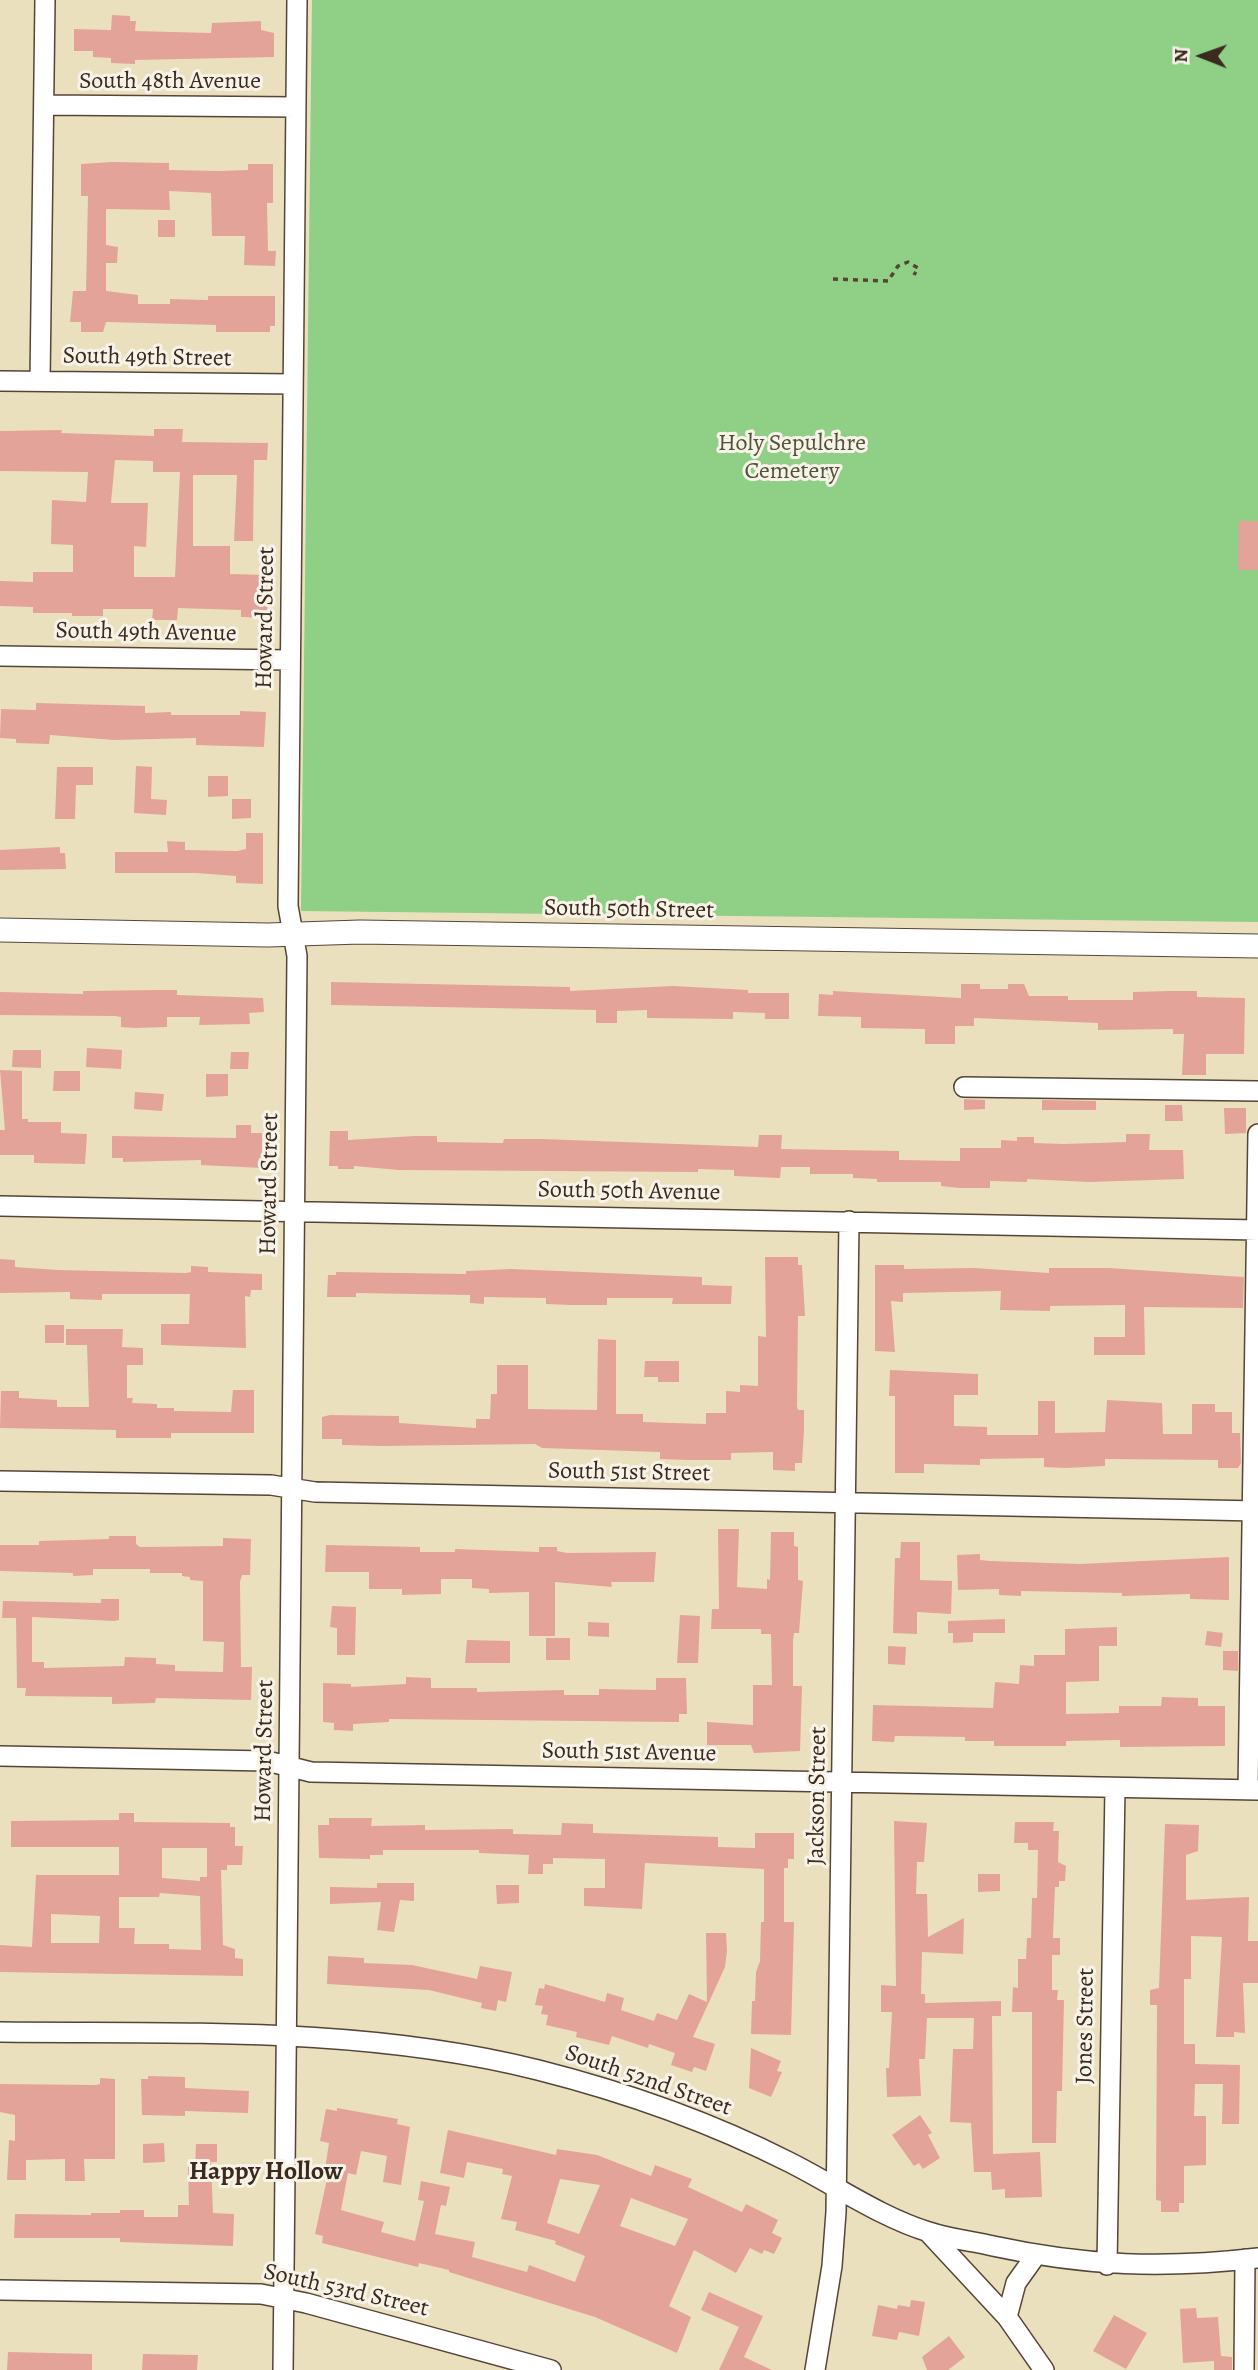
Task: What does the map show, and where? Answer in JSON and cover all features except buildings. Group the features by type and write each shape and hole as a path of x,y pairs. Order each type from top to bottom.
{"main road":[{"name":"South 50th Street","path":"0,930 388,932 1258,946"}],"street":[{"path":"40,381 45,0"},
{"name":"Howard Street","path":"283,2370 297,956 288,906 297,0"},
{"name":"South 48th Avenue","path":"44,105 296,107"},
{"name":"South 49th Street","path":"0,380 293,384"},
{"name":"South 49th Avenue","path":"0,656 290,660"},
{"path":"964,1087 1258,1091"},
{"path":"1253,1790 1258,1134"},
{"name":"South 50th Avenue","path":"0,1206 1257,1230"},
{"name":"Jackson Street","path":"815,2370 832,2266 837,2188 849,1221"},
{"name":"South 51st Street","path":"0,1481 271,1485 315,1492 1254,1511"},
{"name":"South 51st Avenue","path":"0,1756 267,1760 311,1772 1253,1790"},
{"name":"Jones Street","path":"1107,2265 1115,1788"},
{"name":"South 52nd Street","path":"0,2032 286,2036 368,2040 456,2052 538,2070 677,2113 776,2156 928,2232 1036,2255 1107,2265 1180,2265 1252,2258"},
{"path":"928,2232 1007,2317 1044,2370"},
{"path":"1007,2317 1016,2283 1036,2255"},
{"path":"1244,2370 1252,2258"},
{"name":"South 53rd Street","path":"0,2290 261,2294 551,2370"}],"path":[{"path":"833,279 888,281 901,264 908,262 918,268 914,275"}],"green space":[{"name":"Holy Sepulchre Cemetery","path":"312,0 1258,0 1258,922 301,911"}],"district":[{"name":"Happy Hollow","path":"266,2173"}]}
